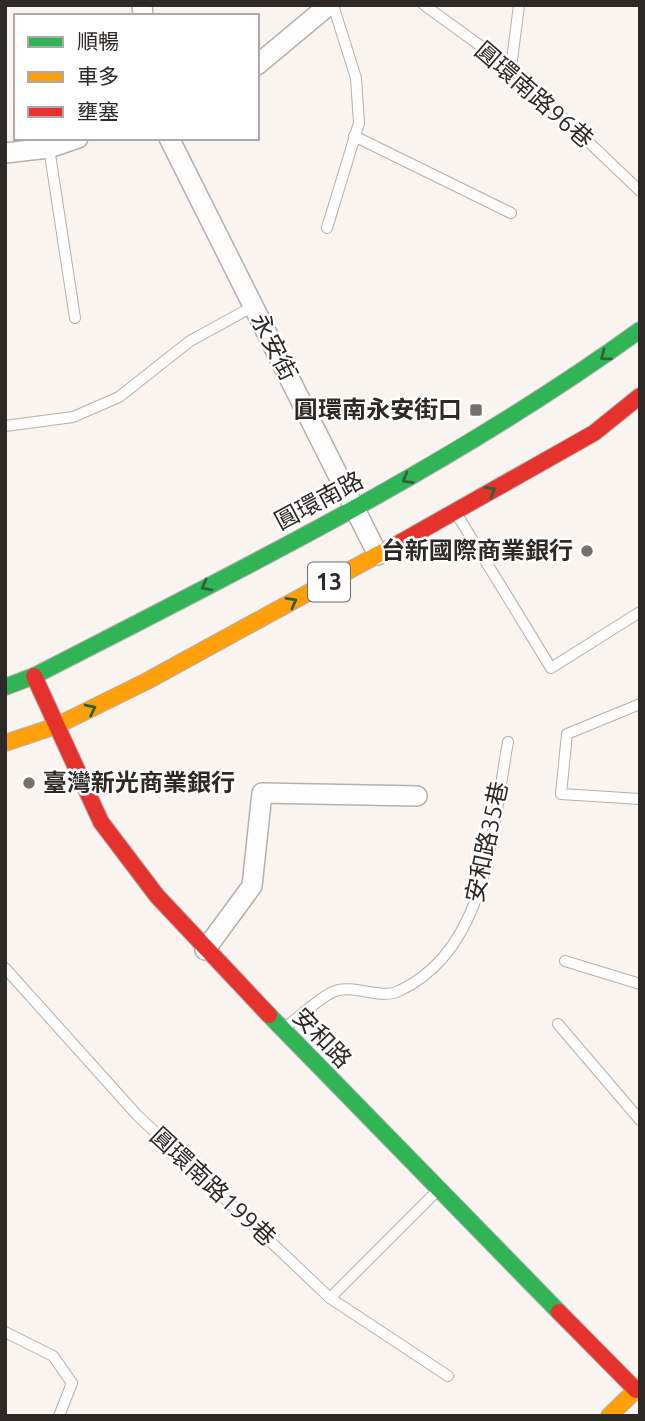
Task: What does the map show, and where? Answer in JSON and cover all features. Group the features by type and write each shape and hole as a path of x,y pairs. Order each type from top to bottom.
{"main road":[{"name":"圓環南路","path":"5,687 34,676 355,509 571,382 640,330"},
{"name":"13","path":"5,743 56,726 147,681 378,555 594,433 640,396"},
{"name":"安和路","path":"34,676 102,822 157,896 282,1030 638,1388"},
{"path":"609,1416 638,1388"}],"street":[{"path":"259,63 331,5"},
{"path":"5,153 49,148 72,140"},
{"name":"永安街","path":"170,140 378,555"},
{"path":"205,950 252,886 262,793 417,796"}],"lane":[{"path":"327,228 359,123 356,78 331,5"},
{"name":"圓環南路96巷","path":"424,5 511,68 640,191"},
{"path":"511,68 519,5"},
{"path":"355,136 511,213"},
{"path":"49,148 75,318"},
{"path":"5,426 73,416 119,397 190,341 254,306"},
{"path":"455,511 551,668 640,612"},
{"path":"640,704 567,734 561,793 640,799"},
{"name":"安和路35巷","path":"282,1030 336,991 396,993 433,970 470,917 482,882 508,743"},
{"path":"565,961 640,984"},
{"name":"圓環南路199巷","path":"5,968 137,1115 330,1298 447,1376"},
{"path":"558,1024 640,1120"},
{"path":"330,1298 439,1189"},
{"path":"7,1332 53,1356 72,1383 59,1416"}],"traffic: fast":[{"path":"5,687 34,676 344,514 494,427 640,330"},
{"path":"269,1015 559,1312"}],"traffic: slow":[{"path":"5,743 56,726 147,681 401,542"},
{"path":"609,1416 640,1386"}],"traffic: jam":[{"path":"401,542 594,433 640,396"},
{"path":"34,676 101,822 157,896 269,1015"},
{"path":"559,1312 636,1390"}],"place":[{"name":"圓環南永安街口","path":"476,410"},
{"name":"台新國際商業銀行","path":"587,551"},
{"name":"臺灣新光商業銀行","path":"29,783"}]}
